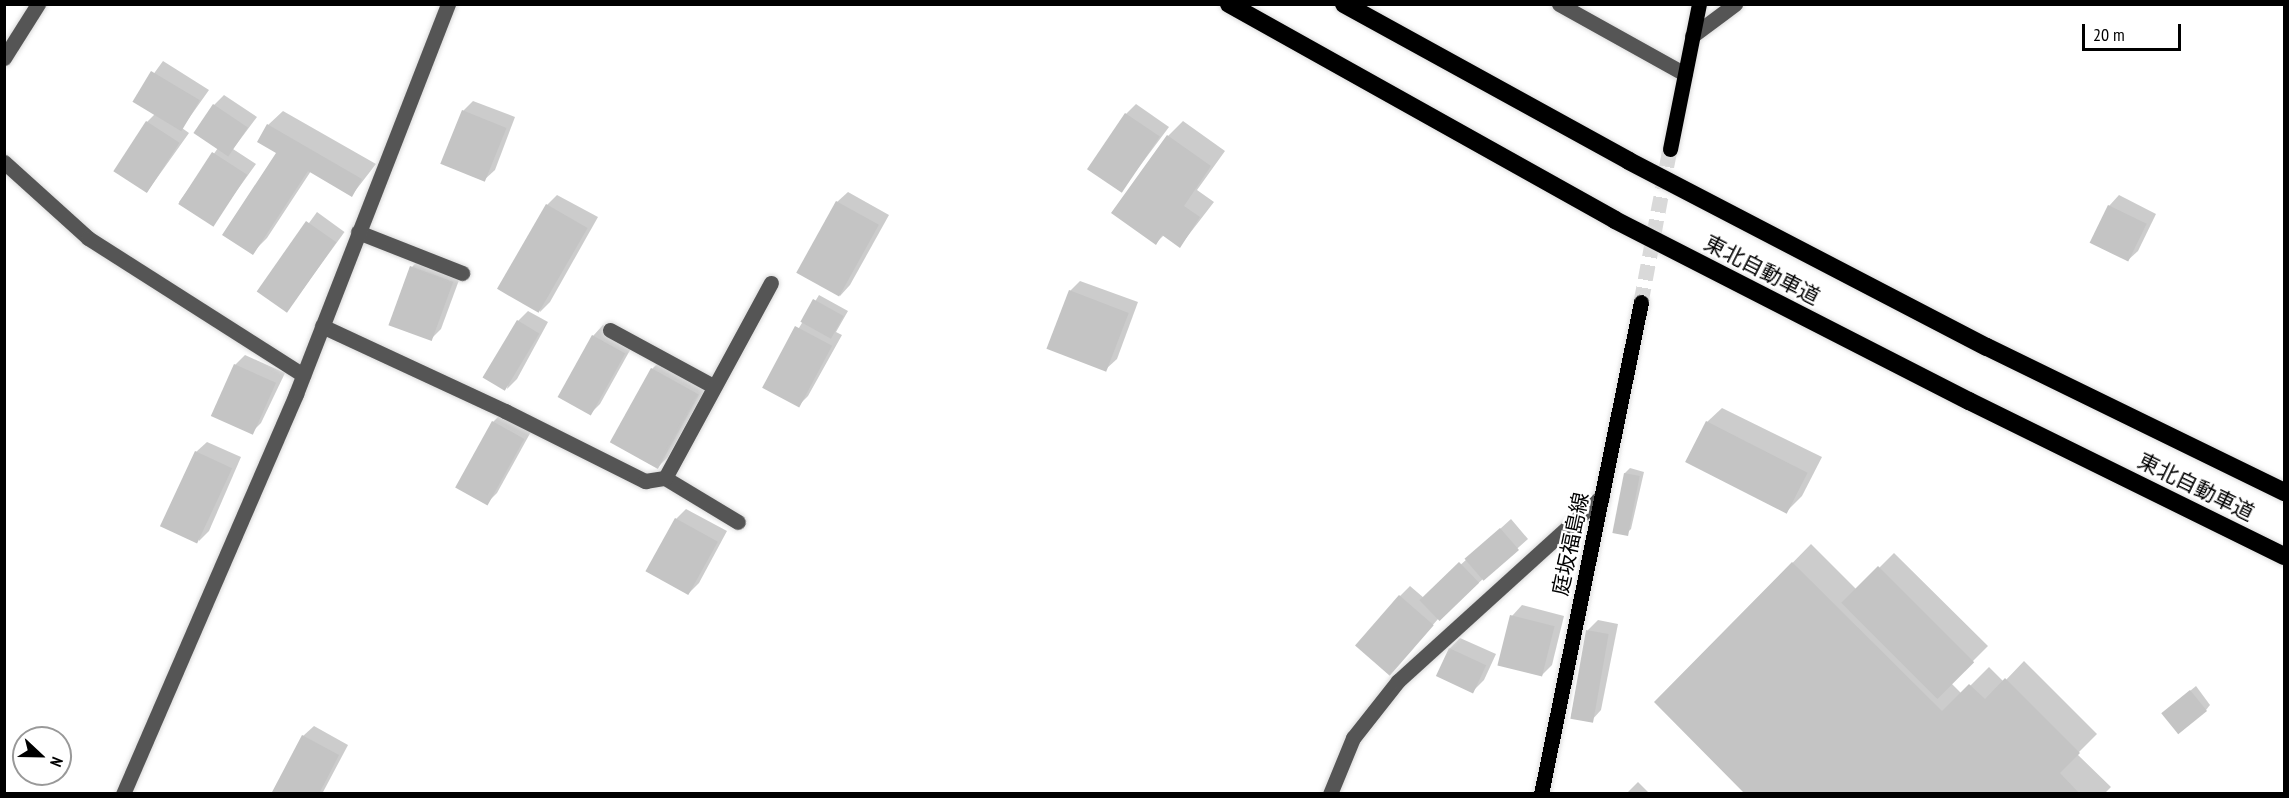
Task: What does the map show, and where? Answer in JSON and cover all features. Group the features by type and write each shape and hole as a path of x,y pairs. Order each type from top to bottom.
{"highway":[{"name":"東北自動車道","path":"1228,4 1615,220 1969,402 2284,556"},
{"name":"東北自動車道","path":"1344,4 1640,167 1988,346 2284,492"}],"main road":[{"path":"1670,149 1700,4"},
{"name":"庭坂福島線","path":"1541,794 1641,302"}],"street":[{"path":"4,58 38,4"},
{"path":"123,794 303,375 448,4"},
{"path":"1559,4 1685,74"},
{"path":"1692,36 1735,4"},
{"path":"4,162 88,238 303,375"},
{"path":"358,232 462,273"},
{"path":"665,478 771,283"},
{"path":"322,326 505,411 645,481 665,478 738,522"},
{"path":"610,330 713,386"},
{"path":"1330,794 1353,738 1398,681 1602,496"}],"building":[{"path":"151,71 200,100 181,131 132,102"},
{"path":"213,104 248,127 228,157 193,133"},
{"path":"462,110 507,128 485,182 440,164"},
{"path":"1125,113 1160,136 1122,193 1087,169"},
{"path":"146,121 180,143 147,193 113,171"},
{"path":"267,124 362,179 352,197 308,171 253,255 222,235 276,153 257,142"},
{"path":"1167,135 1211,166 1184,206 1200,217 1180,248 1162,235 1156,245 1111,213"},
{"path":"212,152 247,175 213,227 178,204"},
{"path":"836,201 879,225 839,296 796,273"},
{"path":"546,204 588,228 539,313 497,289"},
{"path":"2108,205 2147,224 2128,262 2090,243"},
{"path":"306,221 336,242 287,313 257,291"},
{"path":"410,266 453,282 432,341 388,325"},
{"path":"1069,290 1129,313 1106,372 1046,349"},
{"path":"813,299 844,316 831,339 800,322"},
{"path":"517,320 539,333 505,391 482,377"},
{"path":"795,326 832,346 799,408 762,388"},
{"path":"592,335 625,353 591,416 558,397"},
{"path":"234,364 276,383 253,435 211,416"},
{"path":"651,368 699,395 658,469 610,442"},
{"path":"492,421 524,439 488,505 455,487"},
{"path":"1706,421 1808,473 1787,514 1685,462"},
{"path":"195,451 232,468 197,544 160,526"},
{"path":"1624,473 1640,476 1628,536 1612,533"},
{"path":"675,518 718,542 688,595 645,571"},
{"path":"1500,528 1519,550 1484,581 1465,559"},
{"path":"1459,562 1479,583 1440,621 1419,600"},
{"path":"1792,562 1942,711 1969,684 1985,699 2005,678 2080,753 2060,773 2080,794 1745,794 1654,702"},
{"path":"1878,566 1974,662 1937,699 1841,603"},
{"path":"1399,595 1434,625 1390,676 1355,646"},
{"path":"1510,615 1555,626 1542,677 1497,665"},
{"path":"1586,630 1609,634 1593,723 1570,719"},
{"path":"1449,648 1486,665 1473,693 1436,676"},
{"path":"2190,690 2207,711 2178,734 2161,713"},
{"path":"302,735 339,755 319,794 271,794"}],"tunnel":[{"path":"1641,302 1670,149"}]}
